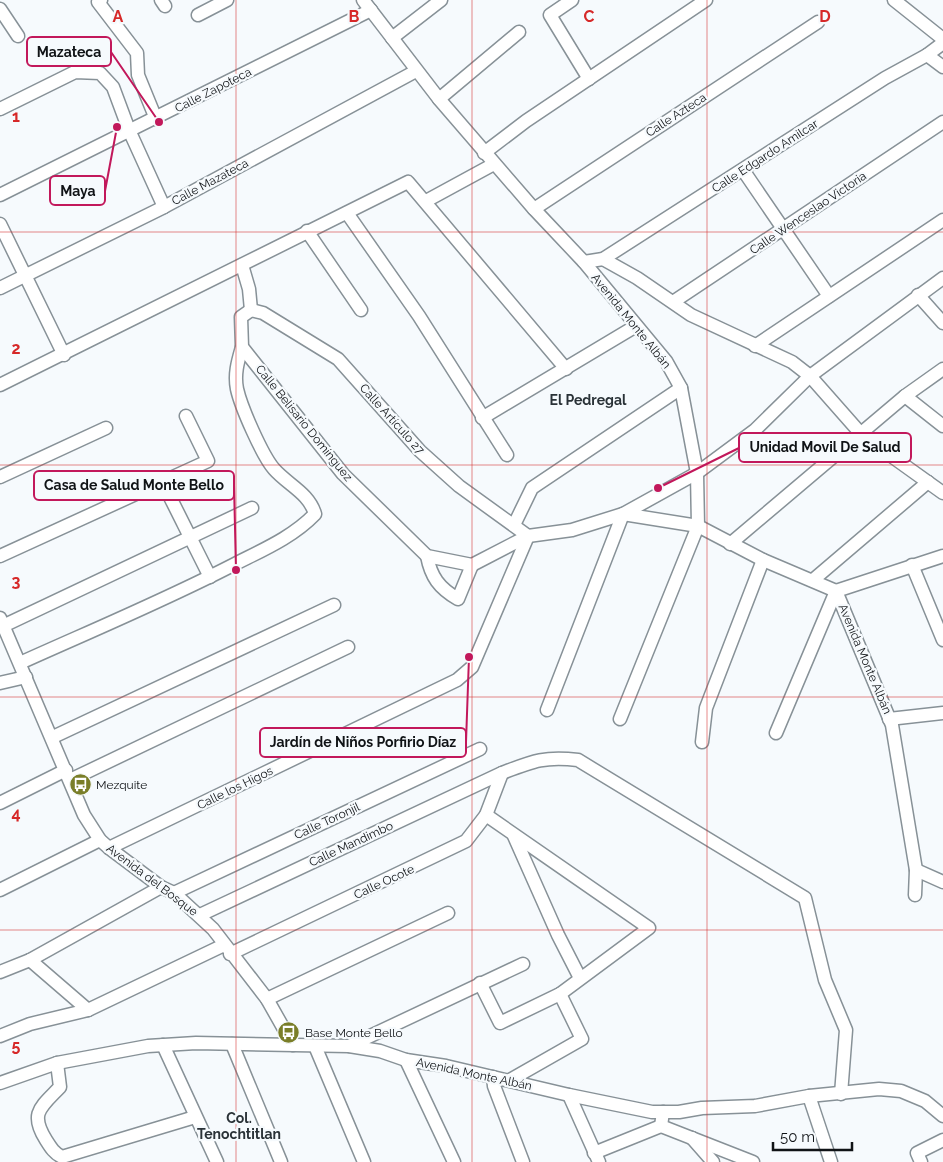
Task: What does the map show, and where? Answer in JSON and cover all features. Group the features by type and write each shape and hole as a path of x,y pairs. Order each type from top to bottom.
{"street":[{"path":"198,15 227,0"},
{"path":"392,38 442,0"},
{"path":"572,0 550,15 589,79"},
{"path":"484,153 526,121 706,0"},
{"path":"894,0 943,41"},
{"path":"99,1 137,53 138,75 156,119"},
{"name":"Avenida Monte Albán","path":"367,5 416,71 484,153 584,262 666,361 681,388 697,473 698,526 763,560 836,591 889,719 943,713"},
{"name":"Calle Zapoteca","path":"0,195 129,130 156,119 367,5"},
{"path":"0,9 18,36"},
{"name":"Calle Azteca","path":"534,209 818,22"},
{"path":"439,99 520,32"},
{"name":"Calle Edgardo Amilcar","path":"584,262 603,259 886,78 927,55 943,41"},
{"path":"927,55 943,67"},
{"name":"Calle Mazateca","path":"0,288 164,207 416,71"},
{"path":"0,109 75,72 100,73 113,87 129,130 164,207"},
{"name":"Calle Wenceslao Victoria","path":"673,302 784,230 943,122"},
{"path":"426,201 494,164"},
{"path":"743,170 829,296"},
{"path":"0,385 64,355 307,231 408,182 566,369"},
{"path":"347,213 419,316 507,455"},
{"path":"755,346 943,220"},
{"path":"0,224 64,355"},
{"path":"307,231 361,310"},
{"path":"603,259 637,278 691,315 792,362 810,376 862,435 943,494"},
{"path":"20,663 210,577 275,544 306,524 315,514 312,504 274,469 261,447 237,390 236,373 242,347 241,317 251,310 249,289 242,265"},
{"path":"472,565 458,599 442,590 430,572 427,556 472,565 528,536 572,530 623,514 697,473 755,430 810,376 943,278"},
{"path":"918,295 943,322"},
{"name":"Calle Artículo 27","path":"251,310 263,313 338,359 420,451 459,486 528,536"},
{"path":"482,418 636,326"},
{"name":"Calle Belisario Domínguez","path":"242,347 342,474 427,556"},
{"path":"730,544 862,435 905,396 943,369"},
{"path":"514,525 532,488 681,388"},
{"path":"905,396 943,426"},
{"path":"0,556 143,489 163,483 208,461 186,416"},
{"path":"0,477 106,428"},
{"path":"813,580 928,482"},
{"path":"163,483 210,577"},
{"path":"2,622 252,508"},
{"path":"620,719 698,526 623,514"},
{"path":"547,710 623,514"},
{"name":"Calle los Higos","path":"0,890 104,844 457,680 472,667 528,536"},
{"path":"776,733 836,591 943,556"},
{"path":"702,742 706,708 763,560"},
{"path":"912,565 943,640"},
{"path":"53,737 334,605"},
{"name":"Avenida del Bosque","path":"2,622 53,737 84,815 104,844 161,887 174,893 214,929 227,950 267,999 293,1045"},
{"path":"0,803 68,775 348,647"},
{"path":"0,683 26,677"},
{"path":"889,719 892,725 916,870 914,895"},
{"name":"Calle Toronjil","path":"174,893 480,748"},
{"name":"Calle Mandimbo","path":"200,916 502,773 530,762 552,757 578,760 805,898 825,980 846,1030 841,1094"},
{"name":"Calle Ocote","path":"0,1036 30,1024 88,1010 454,848 466,841 486,814 502,773"},
{"path":"480,984 500,1023 560,994 649,928 514,836 486,814"},
{"path":"514,836 558,935 580,978"},
{"path":"916,870 943,882"},
{"path":"0,972 30,960 161,887"},
{"path":"267,999 448,913"},
{"path":"30,960 88,1010"},
{"path":"349,1046 523,964"},
{"path":"510,1080 582,1039 560,994"},
{"name":"Avenida Monte Albán","path":"0,1083 57,1063 163,1045 196,1043 349,1046 380,1051 406,1060 510,1080 570,1095 663,1112 755,1106 809,1096 879,1090 901,1091 925,1101 943,1116"},
{"path":"232,1044 281,1162"},
{"path":"163,1045 195,1118 217,1162"},
{"path":"315,1046 363,1161"},
{"path":"406,1060 454,1162"},
{"path":"57,1063 60,1087 39,1109 37,1126 54,1153 62,1157 195,1118"},
{"path":"493,1077 494,1086 522,1159"},
{"path":"570,1095 595,1154 661,1126 753,1162"},
{"path":"809,1096 831,1162"},
{"path":"661,1126 663,1112"},
{"path":"690,1136 713,1162"},
{"path":"921,1162 917,1153 943,1140"}],"place":[{"name":"Mazateca","path":"159,122"},
{"name":"Maya","path":"117,127"},
{"name":"Unidad Movil De Salud","path":"658,488"},
{"name":"Casa de Salud Monte Bello","path":"236,570"},
{"name":"Jardín de Niños Porfirio Díaz","path":"469,657"},
{"name":"Mezquite","path":"80,785"},
{"name":"Base Monte Bello","path":"289,1033"}],"district":[{"name":"El Pedregal","path":"588,400"},
{"name":"Col. Tenochtitlan","path":"239,1126"}]}
